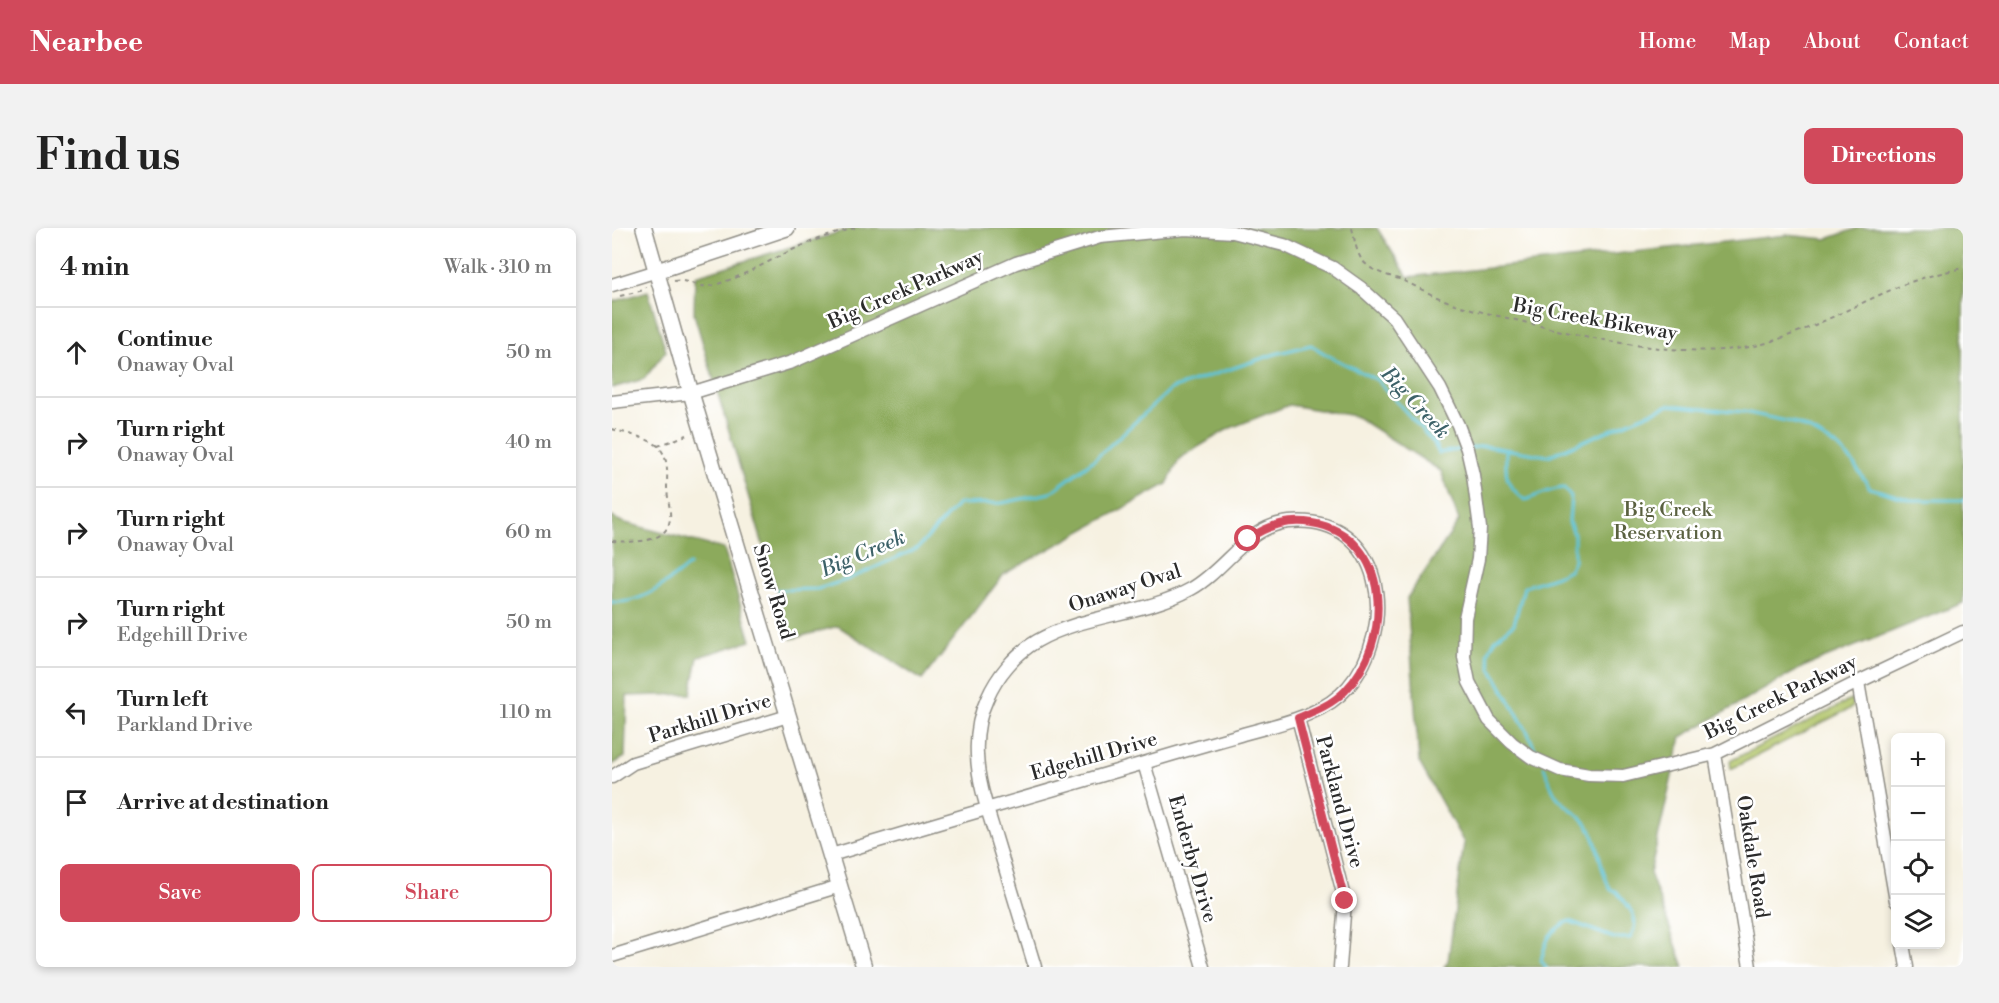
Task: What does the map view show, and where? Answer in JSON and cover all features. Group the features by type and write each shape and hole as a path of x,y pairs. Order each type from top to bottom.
{"main road":[{"name":"Snow Road","path":"644,228 691,393 864,967"},
{"path":"657,271 787,228"}],"street":[{"name":"Big Creek Parkway","path":"612,402 691,393 792,362 1016,263 1100,237 1186,229 1233,232 1284,245 1333,268 1351,281 1394,318 1440,388 1458,425 1473,475 1480,528 1478,559 1464,628 1464,657 1469,682 1488,720 1512,743 1531,756 1560,770 1623,776 1715,754 1963,632"},
{"path":"612,285 657,271"},
{"name":"Onaway Oval","path":"1035,967 987,809 978,768 977,735 987,700 995,683 1024,650 1051,634 1166,600 1191,589 1211,576 1248,539 1269,526 1304,522 1338,530 1350,539 1373,572 1377,587 1377,621 1368,654 1356,677"},
{"name":"Edgehill Drive","path":"831,855 1298,718 1333,701 1356,677"},
{"path":"1858,682 1895,895"},
{"name":"Parkhill Drive","path":"612,777 633,763 788,716"},
{"name":"Parkland Drive","path":"1298,718 1345,901 1340,967"},
{"name":"Oakdale Road","path":"1715,754 1750,967"},
{"name":"Enderby Drive","path":"1144,763 1203,967"},
{"path":"612,956 840,886"},
{"path":"1904,949 1907,967"}],"path":[{"path":"680,280 697,286 715,285 820,239 855,228"},
{"name":"Big Creek Bikeway","path":"1352,228 1357,252 1365,265 1436,297 1554,329 1678,349 1712,350 1758,345 1800,330 1895,288 1963,268"},
{"path":"612,298 644,290 645,287"},
{"path":"612,429 637,436 658,446 665,457 667,467 667,497 670,514 668,527 653,538 636,542 612,541"},
{"path":"658,446 687,435"}],"green space":[{"name":"Big Creek Reservation","path":"853,228 1377,228 1408,277 1787,235 1826,239 1858,228 1963,228 1963,603 1803,667 1681,737 1650,873 1684,967 1444,967 1448,961 1464,843 1419,762 1407,598 1459,521 1441,471 1355,416 1289,405 1228,429 1180,458 1167,484 1004,574 922,680 838,626 791,639 694,314 695,276"},
{"path":"648,291 666,351 644,379 612,388 612,302"},
{"path":"612,517 622,522 724,549 751,641 698,657 691,694 627,696 625,757 612,765"},
{"path":"1852,699 1853,707 1731,769 1730,761"}],"waterway":[{"name":"Big Creek","path":"777,590 818,589 849,579 918,548 958,504 1002,503 1050,493 1095,459 1171,389 1275,354 1311,345 1377,380 1434,443 1439,453 1463,449"},
{"name":"Big Creek","path":"1470,448 1485,446 1548,456 1669,405 1744,412 1791,422 1837,446 1851,460 1870,488 1911,500 1963,500"},
{"path":"1506,450 1507,478 1513,489 1525,500 1559,488 1564,488 1571,497 1569,522 1574,534 1574,561 1569,570 1524,587 1514,624 1496,638 1488,653 1491,668 1528,733 1538,756"},
{"name":"Big Creek","path":"612,602 634,600 644,596 689,565"},
{"path":"1544,767 1556,795 1589,827 1607,883 1629,908 1635,924 1630,938 1614,938 1569,921 1552,932 1547,941 1541,960 1546,967"}],"route":[{"path":"1248,539 1269,526 1279,524 1304,522 1320,525 1338,530 1350,539 1373,572 1377,587 1377,621 1373,640 1362,667 1346,690 1333,701 1298,718 1345,901"}]}
